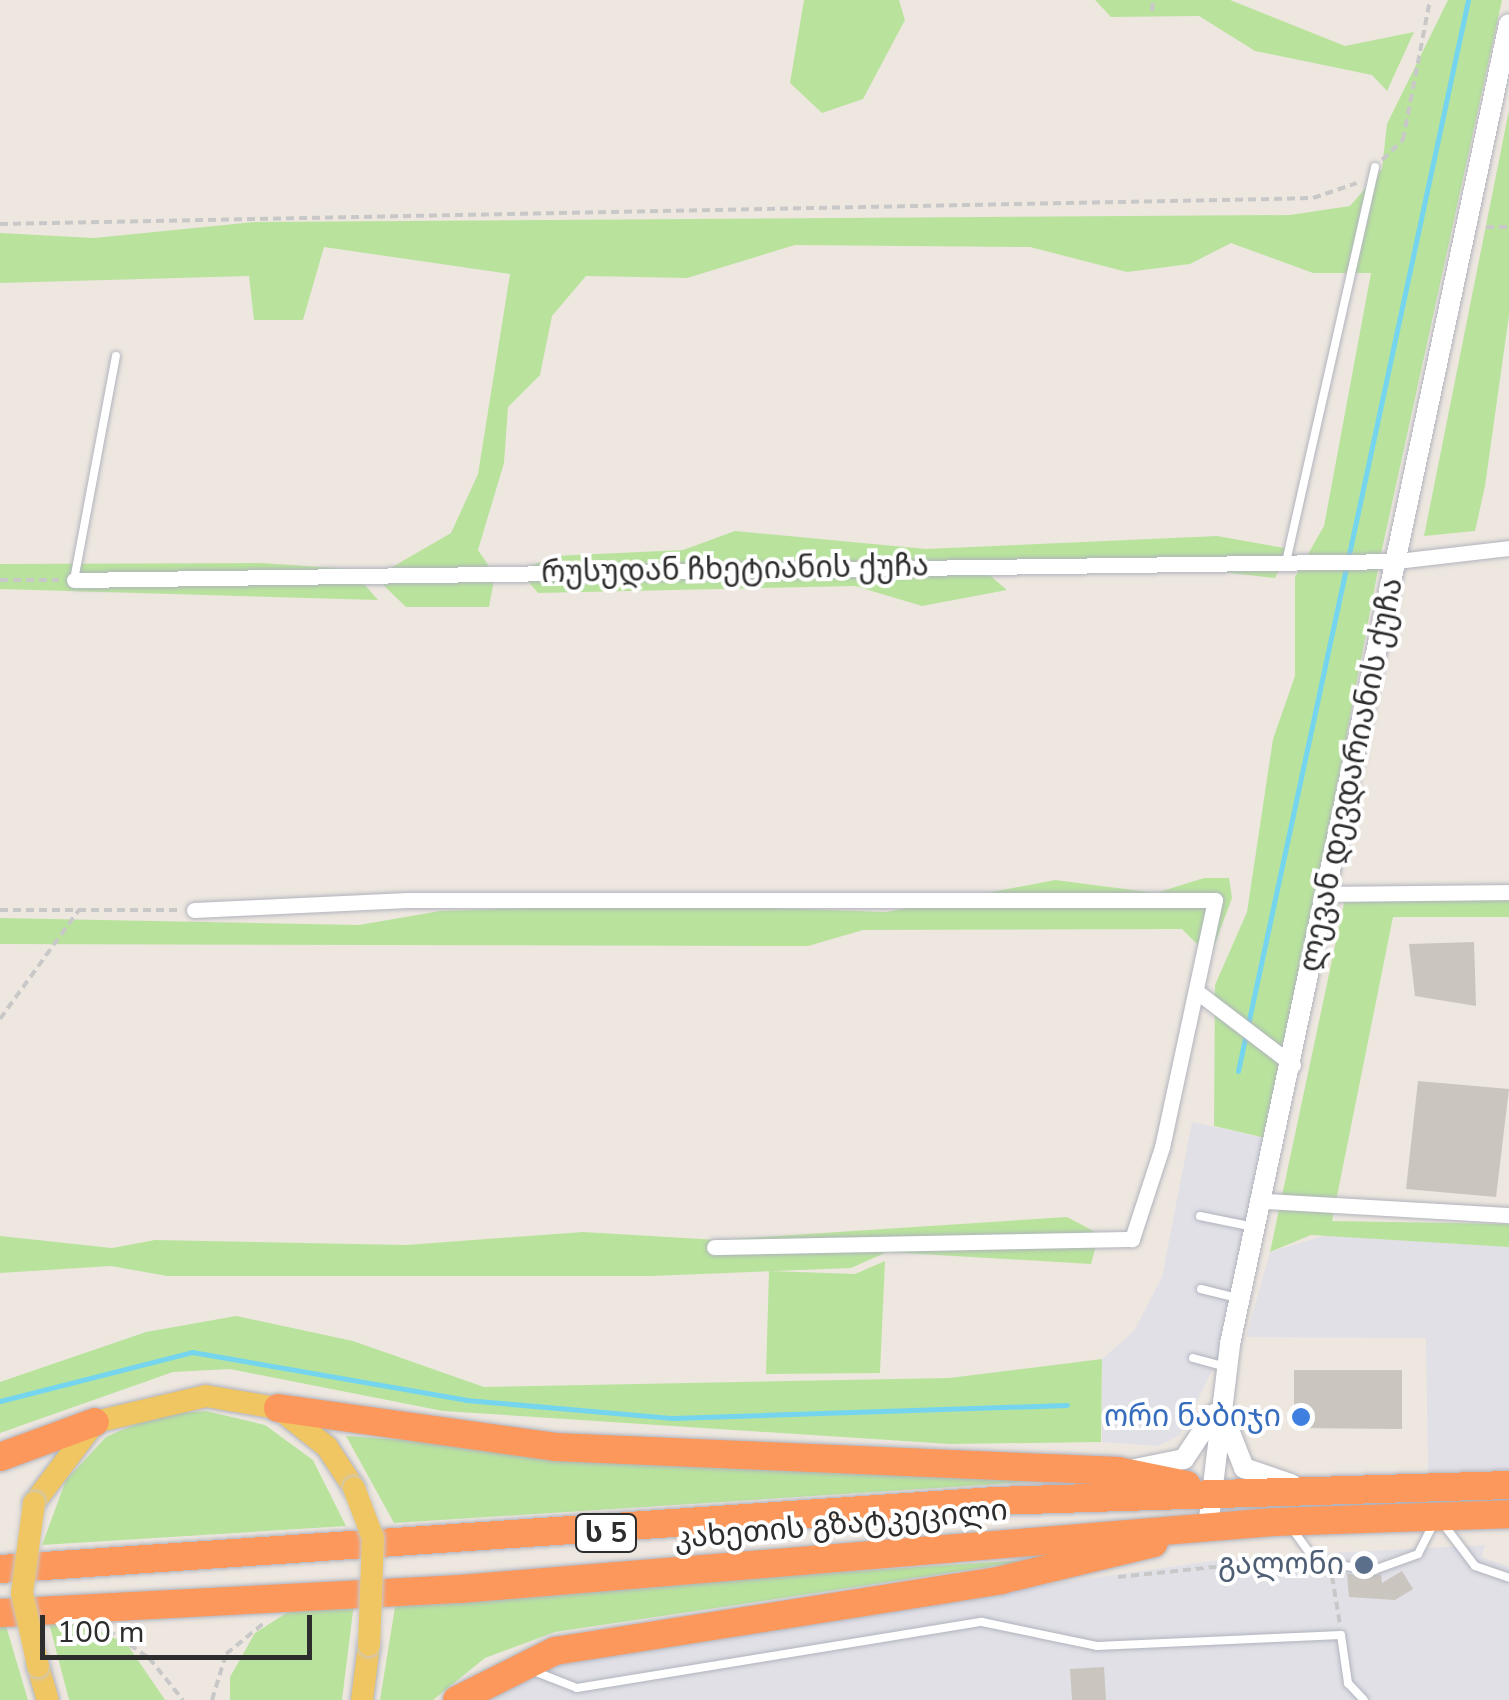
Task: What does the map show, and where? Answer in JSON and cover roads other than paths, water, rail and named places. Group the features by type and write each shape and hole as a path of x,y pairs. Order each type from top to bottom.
{"highway":[{"path":"278,1408 555,1446 1118,1471 1212,1492"},
{"path":"0,1457 95,1422"},
{"name":"კახეთის გზატკეცილი","path":"0,1570 1212,1492 1509,1485"},
{"name":"კახეთის გზატკეცილი","path":"0,1613 460,1589 1208,1527 1509,1514"},
{"path":"457,1700 524,1663 633,1634 1080,1565 1208,1527"}],"main road":[{"name":"ლევან დევდარიანის ქუჩა","path":"1208,1527 1226,1367 1265,1201 1509,24"},
{"path":"48,1700 22,1594 34,1503 95,1422 206,1396 278,1408 327,1448 354,1488 373,1538 369,1645 362,1700"},
{"path":"1118,1471 1184,1460 1220,1403"},
{"path":"1220,1403 1244,1468 1318,1488"}],"street":[{"name":"რუსუდან ჩხეტიანის ქუჩა","path":"74,580 1397,561 1509,548"},
{"path":"1327,894 1509,892"},
{"path":"194,910 408,900 1215,900 1196,991 1132,1239 714,1247"},
{"path":"1196,991 1293,1065"},
{"path":"1265,1201 1509,1214"}],"lane":[{"path":"1286,562 1374,167"},
{"path":"74,580 116,356"},
{"path":"1200,1216 1258,1228"},
{"path":"1201,1289 1241,1299"},
{"path":"1193,1358 1226,1367"},
{"path":"1288,1522 1316,1562 1332,1569 1374,1570 1418,1554 1438,1516 1475,1566 1509,1578"},
{"path":"524,1663 539,1678 577,1688 982,1622 1096,1646 1341,1635 1348,1684 1364,1700"}],"waterway":[{"path":"1238,1071 1468,0"},
{"path":"0,1401 192,1352 466,1400 673,1418 1067,1405"}],"place":[{"name":"ორი ნაბიჯი","path":"1301,1417"},
{"name":"გალონი","path":"1364,1565"}]}
